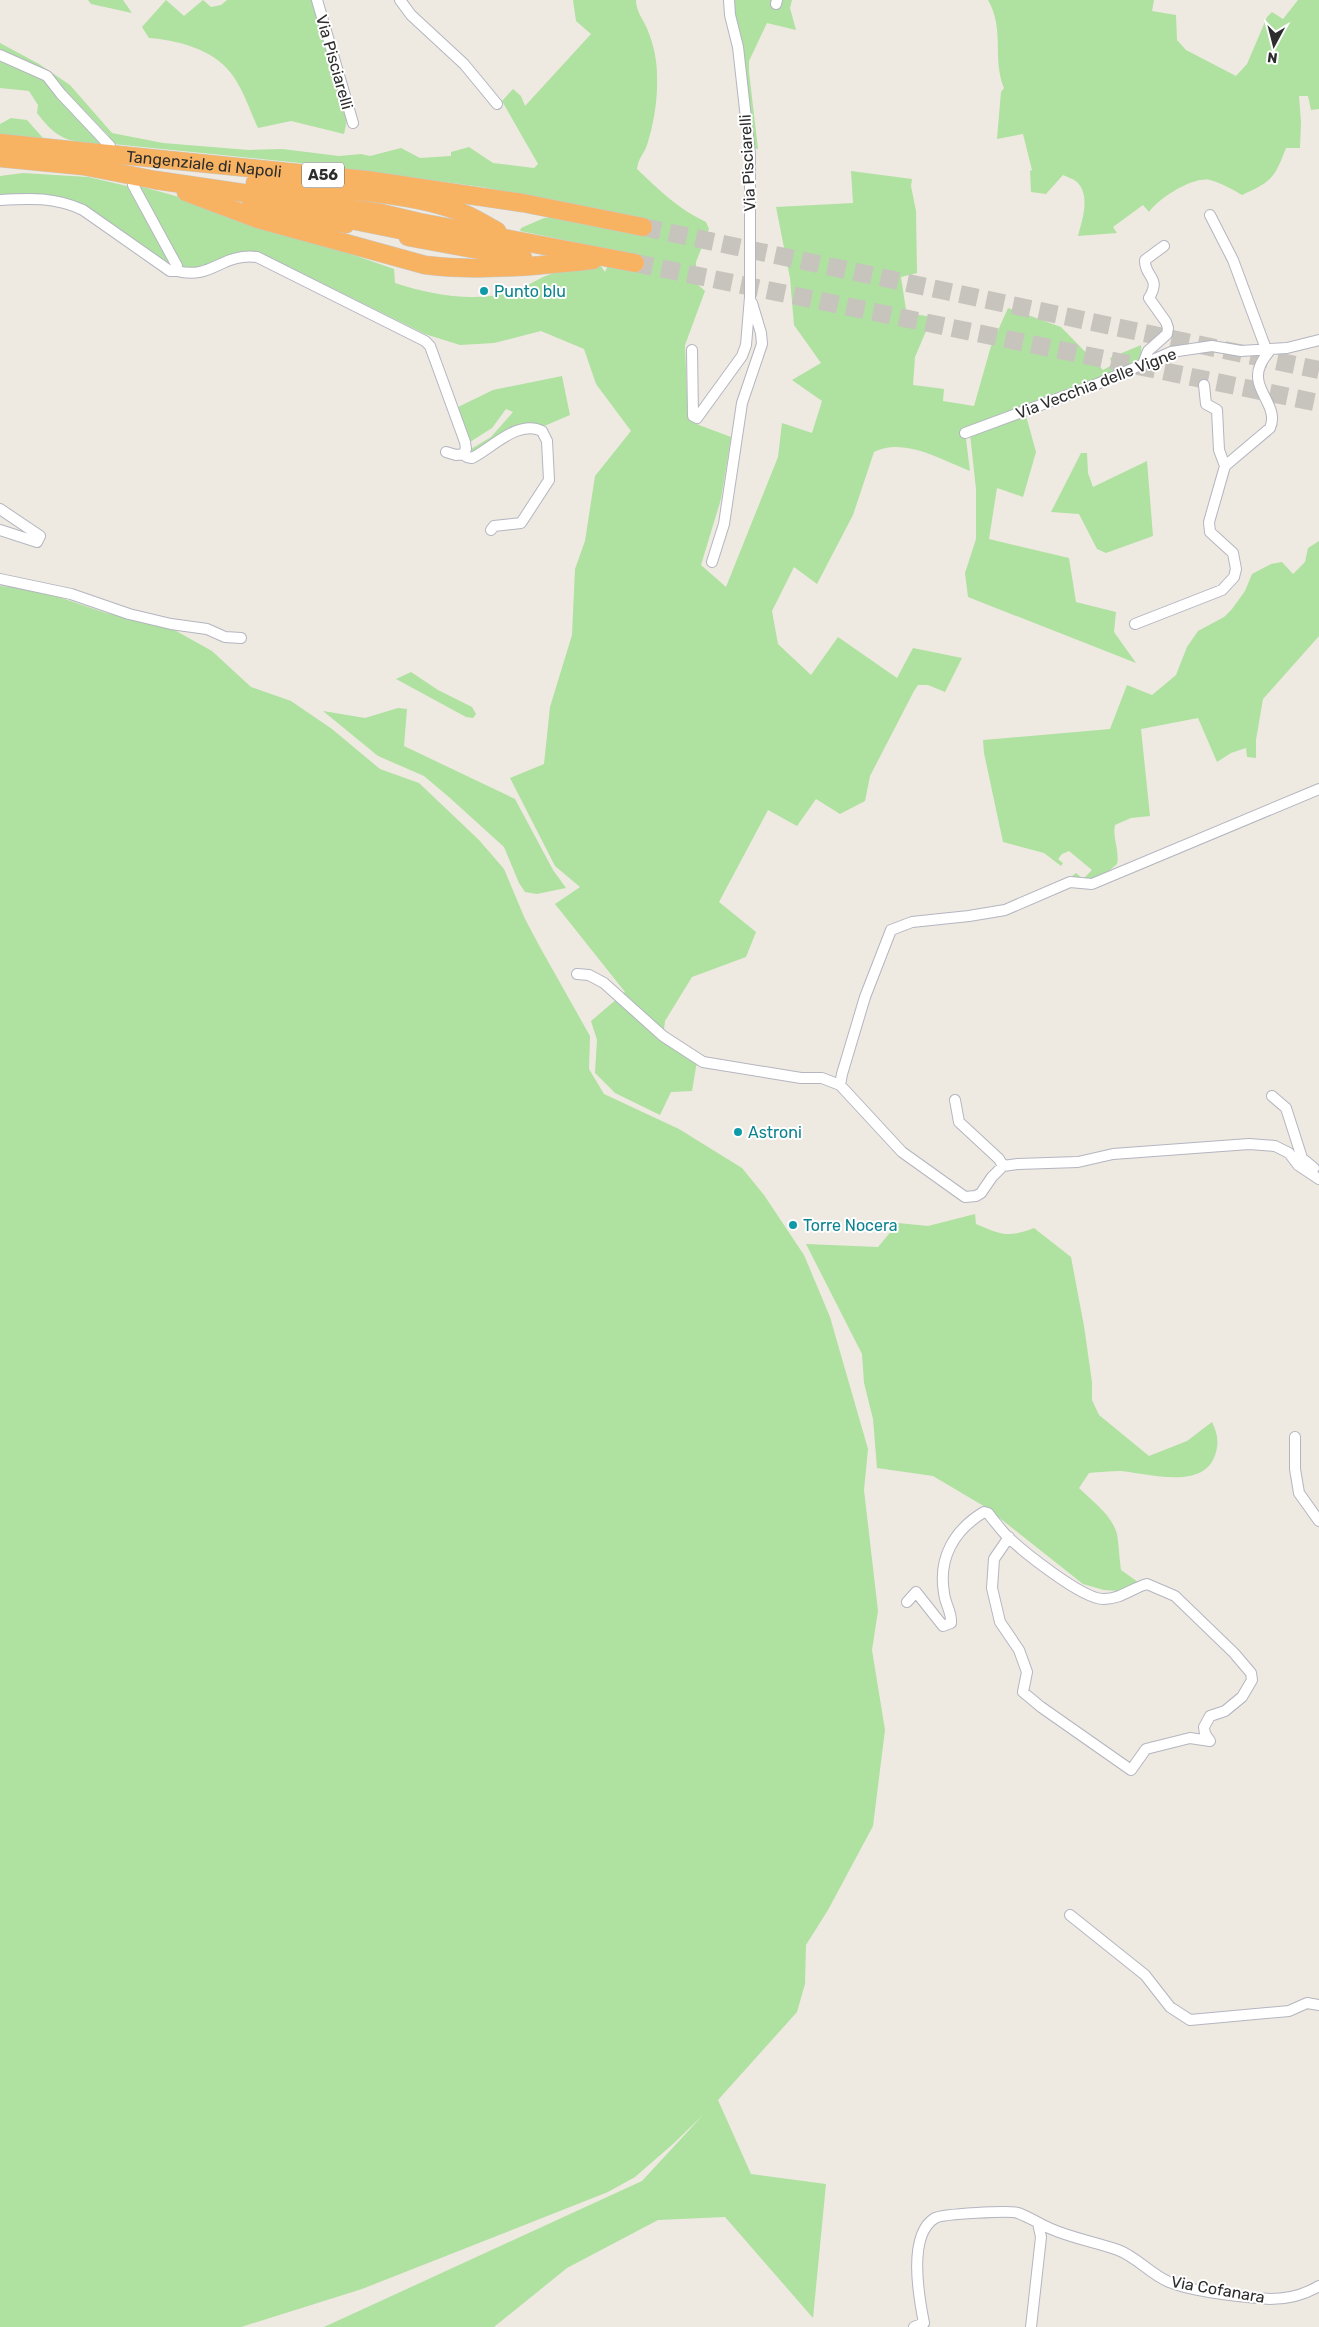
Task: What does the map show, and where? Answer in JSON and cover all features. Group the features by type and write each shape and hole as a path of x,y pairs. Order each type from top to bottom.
{"highway":[{"name":"Tangenziale di Napoli","path":"0,143 368,180 523,203 644,227"},
{"name":"Tangenziale di Napoli","path":"0,158 83,166 172,185 381,213 514,240 586,261 634,263"},
{"path":"172,185 202,178 391,197 462,213 514,240"},
{"path":"172,185 311,234 446,268 523,266 586,261"},
{"path":"172,185 403,210 470,226 514,240"},
{"path":"172,185 374,218 586,261"},
{"path":"221,203 460,248 586,261"},
{"path":"221,203 414,245 542,265"},
{"path":"221,203 413,251 459,259 523,266"},
{"path":"221,203 412,256 457,264 500,266"}],"street":[{"name":"Via Pisciarelli","path":"317,0 353,123"},
{"path":"400,0 411,15 464,64 497,104"},
{"name":"Via Pisciarelli","path":"729,0 730,15 738,46 750,154 750,297"},
{"path":"0,55 47,76 110,146"},
{"path":"133,184 177,266 177,271"},
{"path":"0,200 37,198 68,203 83,210 170,271 196,274 206,272 234,258 257,257 425,341 430,346 466,442 466,449 463,454"},
{"path":"1135,624 1222,590 1234,577 1236,559 1233,553 1210,532 1209,522 1225,466 1270,428 1274,421 1273,414 1259,385 1258,375 1260,366 1269,349 1233,260 1210,215"},
{"path":"1143,364 1148,350 1166,334 1168,328 1166,322 1149,298 1154,290 1154,282 1145,264 1146,260 1164,246"},
{"path":"692,350 693,416 697,418 742,356 746,345 750,297"},
{"path":"712,562 724,524 742,403 762,344 761,333 750,297"},
{"name":"Via Vecchia delle Vigne","path":"965,433 1171,352 1212,346 1241,351 1286,348 1319,340"},
{"path":"1204,385 1206,404 1217,410 1219,450 1225,466"},
{"path":"463,454 467,458 472,458 508,435 526,428 542,431 547,441 549,480 545,489 521,523 511,526 494,526 490,530"},
{"path":"446,452 456,455 463,454"},
{"path":"0,509 40,536 37,542 0,530"},
{"path":"0,579 71,594 129,614 171,624 208,629 225,637 241,638"},
{"path":"840,1085 865,997 891,930 912,922 1005,910 1070,882 1092,884 1319,789"},
{"path":"577,974 590,975 604,983 663,1036 703,1062 801,1078 822,1078 840,1085 902,1152 965,1197 976,1196 981,1193 992,1177 1003,1166 1078,1162 1113,1154 1249,1144 1275,1146 1289,1154 1298,1165 1319,1179"},
{"path":"1272,1096 1286,1108 1302,1158 1319,1172"},
{"path":"955,1100 959,1122 999,1159 1003,1166"},
{"path":"1295,1437 1298,1493 1319,1521"},
{"path":"907,1602 916,1592 943,1626 951,1623 952,1618 944,1593 945,1558 956,1537 984,1512 988,1513 1009,1537 1059,1577 1097,1598 1117,1597 1147,1584 1160,1588 1175,1596 1234,1653 1251,1673 1252,1680 1242,1697 1225,1710 1210,1716 1206,1721 1205,1734 1210,1740 1190,1738 1146,1749 1131,1770 1041,1707 1023,1692 1027,1672 1019,1650 1000,1622 992,1588 994,1559 1009,1537"},
{"path":"1070,1915 1145,1975 1170,2007 1190,2020 1289,2012 1307,2003 1319,2005"},
{"name":"Via Cofanara","path":"914,2327 925,2325 917,2288 916,2269 924,2233 935,2218 948,2215 1017,2212 1038,2224 1118,2250 1153,2273 1178,2285 1270,2299 1282,2299 1306,2293 1319,2286"},
{"path":"1031,2327 1041,2237 1038,2224"}],"green space":[{"path":"88,0 123,0 132,13 91,4"},
{"path":"166,0 184,16 203,0 211,7 221,5 227,0 314,0 347,120 344,134 291,121 258,128 238,84 230,72 214,57 193,47 149,38 142,27"},
{"path":"573,0 636,0 637,8 648,31 653,48 657,84 652,128 637,169 661,192 706,222 709,229 696,262 696,283 705,291 685,345 688,418 699,425 731,437 721,499 701,565 726,587 778,457 782,423 812,433 822,401 792,380 821,363 794,325 790,278 776,207 853,203 851,171 912,179 911,186 916,211 917,273 901,277 906,310 914,314 932,317 915,357 913,385 944,389 943,401 974,406 991,346 1008,308 1061,327 1103,370 1112,365 1110,358 1141,345 1142,362 963,437 966,439 970,471 935,456 910,449 885,448 874,452 853,515 817,584 794,567 772,611 778,644 811,675 838,637 897,678 913,648 962,658 945,692 928,685 918,685 870,776 865,801 840,814 816,799 797,826 768,810 719,902 756,932 746,957 692,977 665,1021 663,1038 697,1061 692,1091 671,1092 660,1115 615,1093 595,1073 597,1040 591,1021 625,992 555,904 580,887 555,866 510,778 544,764 550,707 572,635 575,569 585,541 595,476 631,431 596,384 584,349 541,331 494,343 460,345 425,334 261,253 233,254 205,270 180,272 139,186 236,214 394,269 395,283 437,294 466,297 494,296 509,293 548,275 567,270 601,266 605,272 608,265 627,253 520,231 521,228 544,218 554,217 634,233 631,216 482,187 310,164 113,144 108,135 62,87 0,52 0,43 39,64 70,85 112,133 163,143 249,150 282,149 339,156 361,154 370,156 401,148 420,158 451,156 451,152 469,147 493,163 534,168 538,164 502,101 513,89 521,96 525,106 591,34 576,21"},
{"path":"731,0 792,0 790,8 796,30 767,23 749,61 758,149 753,148"},
{"path":"988,0 1154,0 1152,11 1176,15 1177,40 1186,50 1236,76 1247,64 1267,17 1272,12 1283,19 1298,0 1319,0 1319,109 1311,110 1308,96 1299,96 1300,148 1286,148 1275,173 1260,186 1242,195 1210,180 1195,181 1168,195 1149,212 1143,205 1113,227 1117,233 1078,236 1085,201 1084,194 1077,182 1063,175 1046,194 1031,192 1030,171 1032,170 1023,134 997,139 1001,92 1004,88 999,66 996,22"},
{"path":"0,60 45,80 57,98 104,145 73,141 59,135 37,113 38,105 29,91 0,88"},
{"path":"11,118 27,120 43,138 0,135 0,124"},
{"path":"23,173 88,177 127,186 170,263 169,265 81,206 0,196 0,176"},
{"path":"562,376 570,415 542,427 529,425 472,452 471,449 491,437 513,412 506,409 492,428 470,442 456,408 493,390"},
{"path":"1025,412 1036,452 1023,497 997,488 989,539 1069,558 1076,602 1116,612 1114,632 1136,663 968,597 965,573 976,539 976,489 970,434"},
{"path":"1081,453 1087,453 1088,473 1093,487 1147,461 1153,536 1106,553 1097,549 1079,514 1051,512"},
{"path":"1319,541 1319,636 1263,699 1256,740 1256,758 1247,757 1246,748 1231,753 1217,762 1198,718 1141,729 1150,816 1131,818 1115,825 1114,835 1118,854 1117,864 1098,880 1075,879 1072,876 1076,873 1083,879 1092,870 1069,851 1062,854 1058,859 1063,863 1061,866 1044,853 1003,842 984,753 983,740 1110,729 1127,685 1152,695 1176,675 1187,647 1198,631 1224,617 1232,609 1245,591 1252,574 1271,564 1282,562 1293,574 1305,562 1308,548"},
{"path":"0,586 38,590 106,613 169,627 212,651 251,687 291,701 332,729 380,769 419,783 479,840 504,869 525,919 590,1036 589,1069 604,1094 679,1129 742,1168 764,1195 804,1255 830,1317 868,1449 864,1490 878,1611 872,1650 885,1730 873,1826 828,1910 806,1945 805,1984 797,2012 718,2100 751,2174 826,2184 813,2318 725,2217 658,2220 567,2268 494,2327 324,2327 642,2181 703,2115 635,2177 608,2192 362,2289 241,2327 0,2327"},
{"path":"411,672 438,690 472,707 476,714 473,718 466,717 396,679"},
{"path":"398,708 407,709 404,746 515,799 553,870 566,888 537,894 525,892 519,883 504,847 450,798 424,776 378,756 323,711 365,718"},
{"path":"975,1214 976,1224 999,1233 1018,1233 1034,1228 1071,1257 1084,1326 1092,1382 1092,1400 1099,1415 1149,1456 1187,1441 1212,1422 1215,1429 1217,1440 1216,1452 1210,1464 1201,1472 1189,1476 1175,1477 1120,1471 1089,1473 1079,1488 1111,1521 1117,1534 1121,1570 1138,1582 1119,1591 1104,1590 1083,1584 987,1508 933,1476 877,1468 873,1419 864,1383 862,1354 806,1244 878,1247 898,1223 928,1226"}],"tunnel":[{"path":"643,227 1319,370"},
{"path":"635,263 1319,403"}],"place":[{"name":"Punto blu","path":"484,291"},
{"name":"Astroni","path":"738,1132"},
{"name":"Torre Nocera","path":"793,1225"}]}
